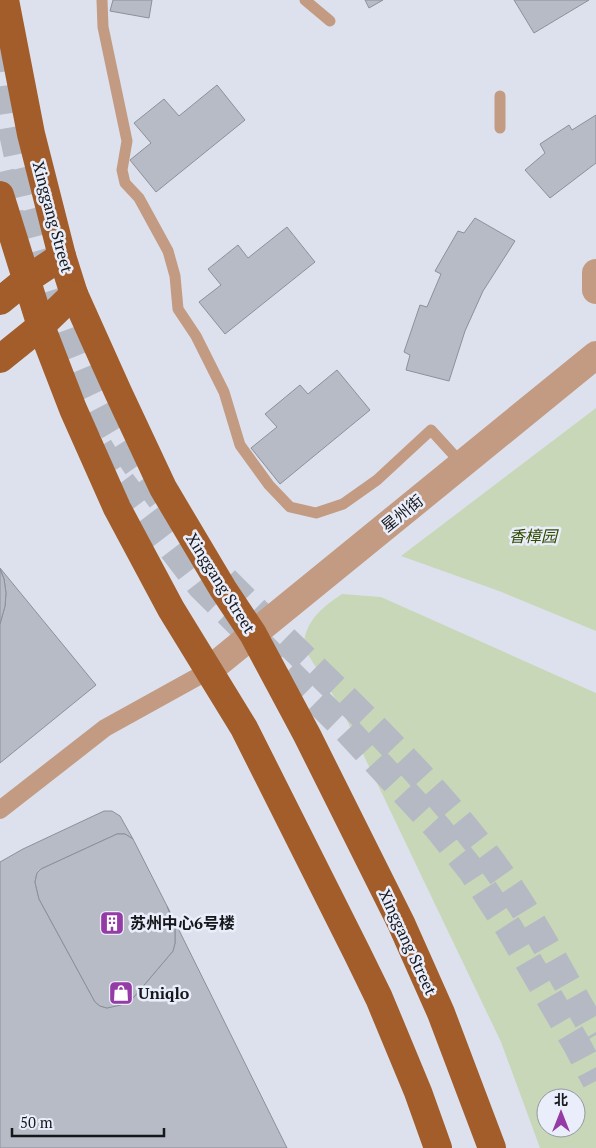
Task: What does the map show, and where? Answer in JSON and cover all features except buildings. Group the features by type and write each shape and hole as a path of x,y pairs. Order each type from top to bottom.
{"main road":[{"name":"Xinggang Street","path":"5,0 31,134 62,256 74,294 163,488 223,589 254,634 401,923 441,1013 492,1148"},
{"path":"0,195 41,326 72,409 117,508 171,609 244,728 357,952 379,998 418,1092 438,1148"},
{"path":"0,301 26,280 62,256"},
{"path":"0,359 41,326 74,294"}],"street":[{"path":"596,273 596,290"},
{"name":"星州街","path":"208,671 596,355"},
{"path":"0,810 105,728 208,671"}],"lane":[{"path":"102,0 103,27 127,141 122,170 125,183 140,198 168,251 175,276 178,309 196,336 224,392 240,445 269,485 290,507 316,513 343,504 377,480 430,430 462,464"},
{"path":"305,0 330,21"},
{"path":"500,96 500,128"}],"green space":[{"name":"香樟园","path":"596,408 596,631 499,591 401,556"},
{"path":"342,594 381,597 596,693 596,1148 540,1148 536,1138 586,1138 586,1088 536,1088 536,1137 501,1042 341,708 304,648 310,623 321,610"}],"tunnel":[{"path":"0,44 12,126 21,170 37,236 68,333 94,394 109,422 161,499"},
{"path":"0,172 11,219"},
{"path":"99,447 116,475 201,586 346,729 437,827 472,871 509,928 596,1081"},
{"path":"225,580 361,714 427,783 459,820 518,900 596,1035"}],"place":[{"name":"苏州中心6号楼","path":"112,923"},
{"name":"Uniqlo","path":"121,993"}]}
